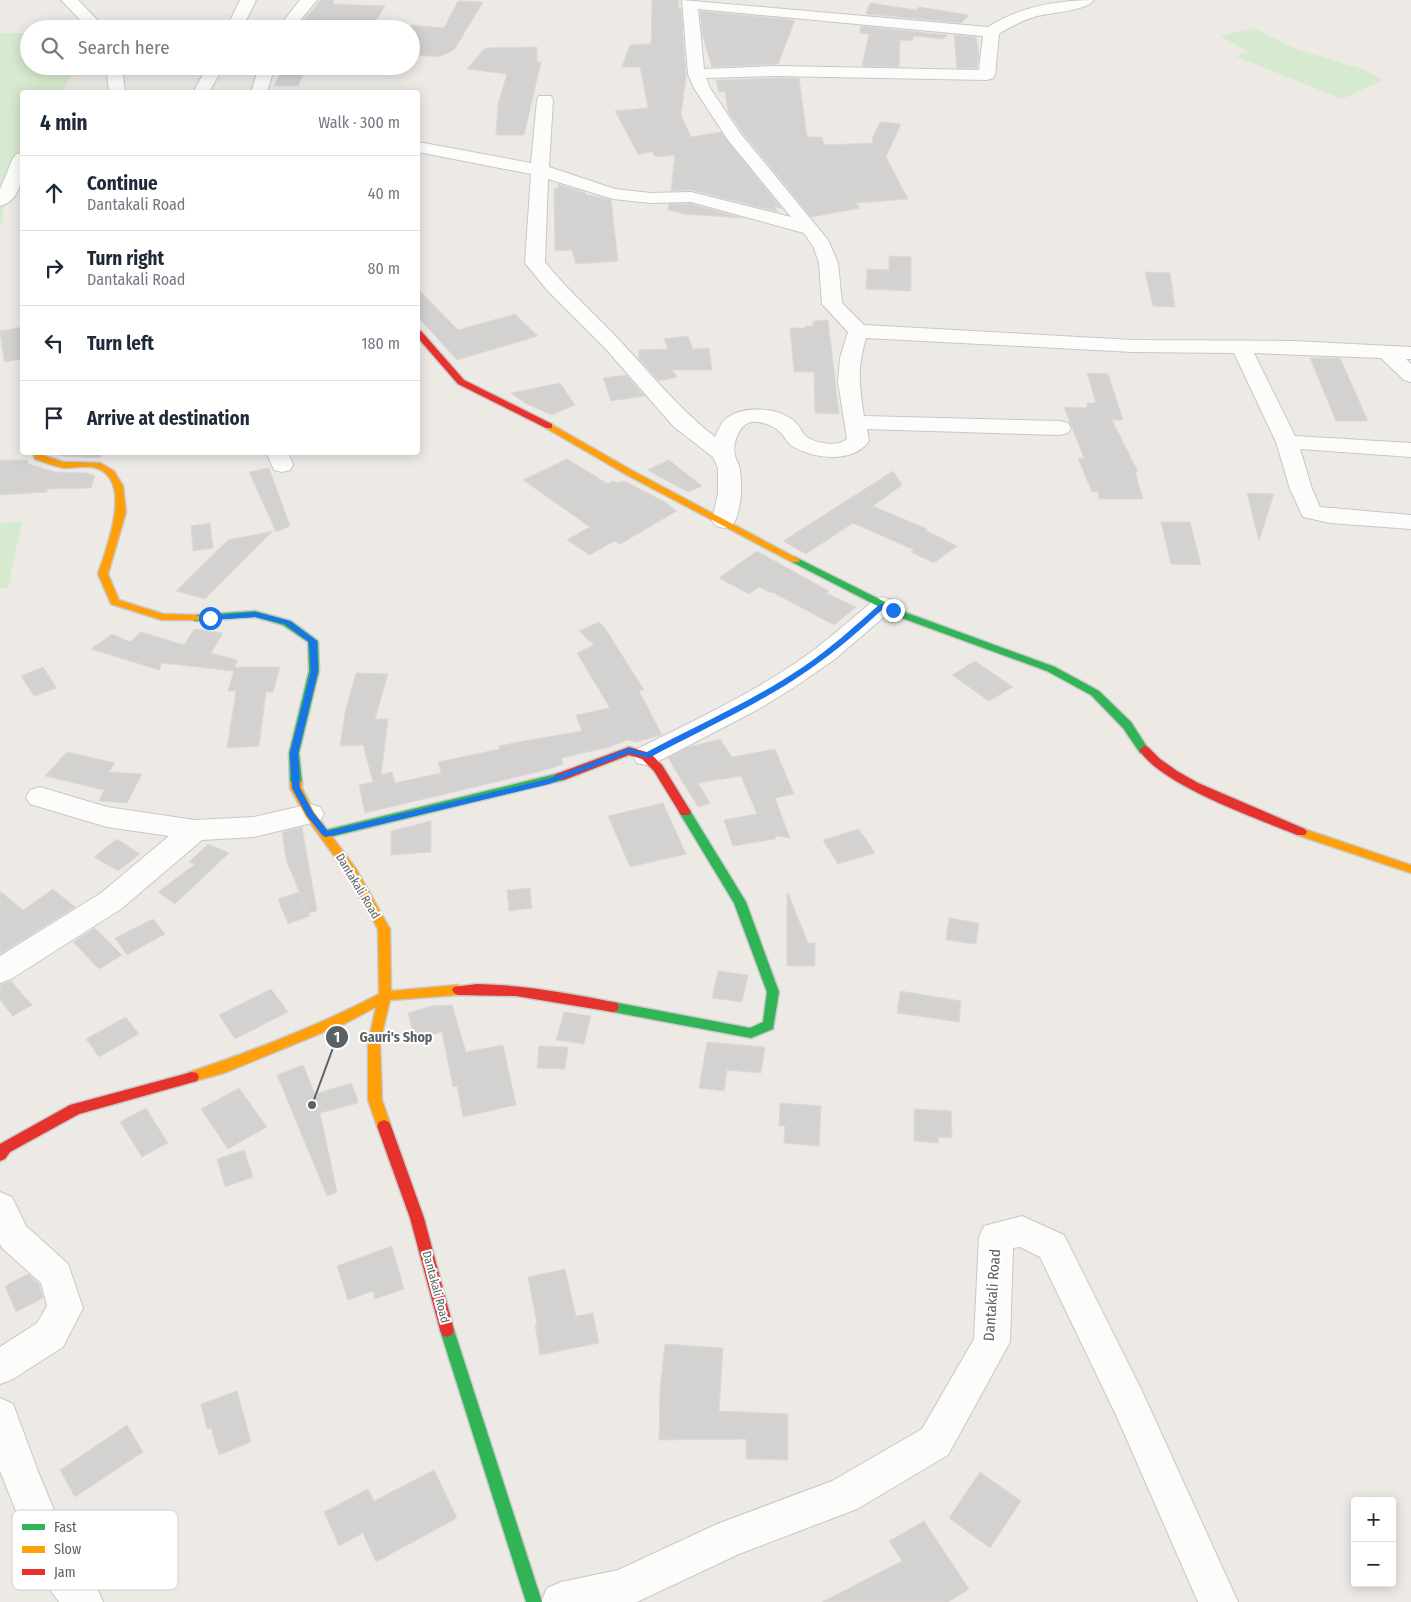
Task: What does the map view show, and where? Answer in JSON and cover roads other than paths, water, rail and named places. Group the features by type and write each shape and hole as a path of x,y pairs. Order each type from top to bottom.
{"street":[{"path":"69,0 89,20"},
{"path":"238,20 248,0"},
{"path":"292,20 309,0"},
{"path":"1086,0 1077,4 1044,9 1015,17 991,32 839,19 691,2 696,74 702,88 724,123 810,229 825,251 832,274 832,304 858,331 1132,346 1241,347 1411,353"},
{"path":"839,19 849,6"},
{"path":"696,74 777,71 988,75 991,32"},
{"path":"115,75 117,90"},
{"path":"201,90 210,75"},
{"path":"260,90 264,75"},
{"path":"545,100 538,170 540,185 535,263 554,286 592,323 682,422 723,454 729,468 729,493 724,521"},
{"path":"420,147 538,170 613,194 651,198 691,197 810,229"},
{"path":"0,201 6,196 20,163"},
{"path":"723,454 726,436 733,423 748,415 768,416 787,426 798,441 817,449 846,450 858,441 848,382 850,358 858,331"},
{"path":"420,335 461,382 546,424 630,473 724,521 839,584 903,615 1052,669 1095,693 1127,725 1151,759 1194,786 1301,832 1411,869"},
{"path":"1241,347 1287,442 1301,489 1311,512 1330,516 1411,522"},
{"path":"1386,351 1411,376"},
{"path":"856,422 1060,428"},
{"path":"1287,442 1411,450"},
{"name":"Dantakali Road","path":"38,455 38,457 62,464 97,465 111,473 118,486 121,512 104,574 115,602 162,617 210,618 255,614 288,623 313,641 314,671 294,753 296,788 318,824 352,872 384,928 385,996 374,1043 375,1100 417,1218 454,1354 534,1602"},
{"path":"646,756 752,700 806,668 850,635 883,605"},
{"path":"0,1155 6,1148 75,1109 219,1068 342,1019 385,996 475,989 534,993 752,1033 770,1025 773,992 740,902 658,768 646,756 629,751 549,781 318,824 195,830 106,817 40,797"},
{"path":"0,971 111,901 195,830"},
{"path":"0,1207 14,1237 56,1276 66,1308 50,1335 0,1367"},
{"name":"Dantakali Road","path":"561,1602 621,1589 731,1538 843,1496 935,1442 992,1342 996,1237 1022,1232 1052,1246 1129,1403 1218,1602"},
{"path":"0,1416 35,1510"},
{"path":"74,1590 83,1602"}],"place":[{"name":"Gauri's Shop","path":"312,1105"}]}
